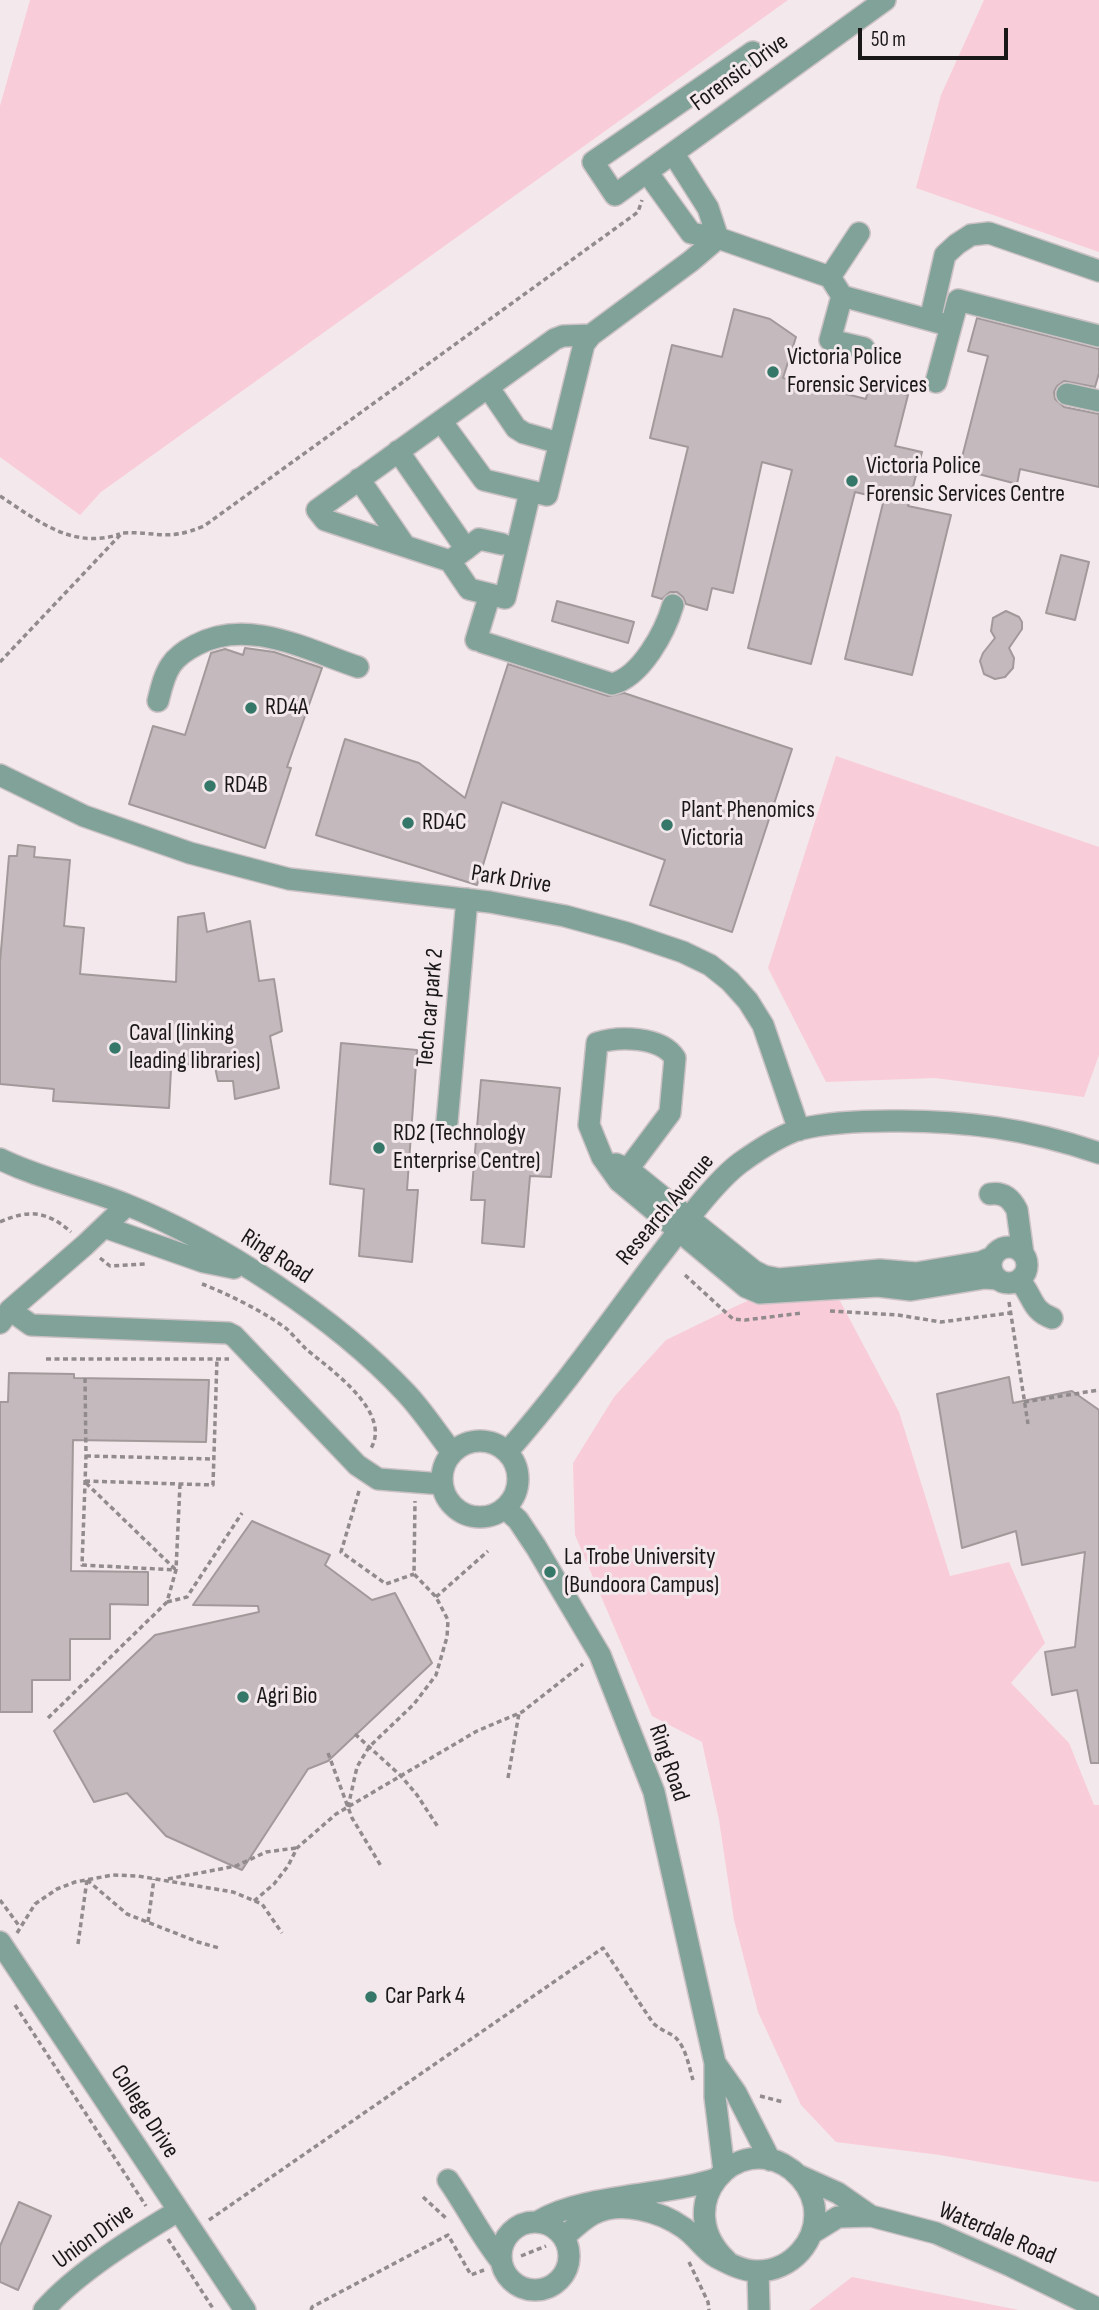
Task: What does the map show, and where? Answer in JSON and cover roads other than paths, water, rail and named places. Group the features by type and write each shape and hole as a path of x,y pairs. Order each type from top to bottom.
{"street":[{"name":"Forensic Drive","path":"636,180 885,0"},
{"path":"753,52 593,162 615,195 636,180 691,233 718,239 830,277 842,296 951,326"},
{"path":"673,153 708,208 718,239"},
{"path":"830,277 859,233"},
{"path":"930,320 938,292 942,262 949,250 971,235 989,233 1099,271"},
{"path":"441,421 484,480 547,495 584,344 591,335 718,239"},
{"path":"842,296 830,340 864,348"},
{"path":"936,382 958,300 1099,336"},
{"path":"502,544 479,539 458,555 405,546 325,520 317,510 555,339 591,335"},
{"path":"488,387 516,428 559,443"},
{"path":"1067,394 1099,401"},
{"path":"398,451 458,555 469,589 505,598 530,492"},
{"path":"359,480 405,546"},
{"path":"490,594 479,641 612,684 635,670 660,637 673,605"},
{"path":"158,701 170,666 178,656 219,635 255,634 358,667"},
{"name":"Park Drive","path":"0,775 41,797 113,826 190,853 289,879 508,904 575,918 683,952 710,965 730,981 748,1001 763,1026 799,1130"},
{"name":"Tech car park 2","path":"447,1122 467,899"},
{"path":"623,1175 665,1119 672,1104 675,1058 671,1052 651,1042 631,1039 597,1043 589,1125 602,1157 623,1175 685,1224 754,1271 779,1279 880,1270 916,1273 981,1262 1007,1247 1023,1254 1026,1271 1007,1280 985,1278 911,1290 878,1286 753,1292 724,1271 685,1224"},
{"name":"Research Avenue","path":"507,1452 534,1421 685,1224 738,1164 780,1138 799,1130 869,1121 941,1120 1042,1136 1099,1153"},
{"name":"Ring Road","path":"0,1159 28,1173 76,1186 127,1205 200,1240 253,1272 333,1327 373,1360 408,1395 452,1452"},
{"name":"Ring Road","path":"0,1175 28,1173"},
{"path":"990,1194 1004,1195 1014,1203 1023,1254"},
{"path":"127,1205 5,1316 31,1325 228,1333 234,1336 357,1465 378,1479 442,1484"},
{"path":"104,1227 204,1262 253,1272"},
{"path":"993,1257 992,1269 1028,1290 1037,1311 1052,1318"},
{"path":"474,1441 486,1441 507,1452 518,1474 518,1486 505,1508 484,1517 472,1517 461,1513 452,1505 442,1484 442,1472 452,1452 462,1444 474,1441"},
{"name":"Ring Road","path":"505,1508 518,1520 536,1547 598,1652 654,1792 715,2063 726,2095 770,2160"},
{"name":"College Drive","path":"3,1947 245,2310"},
{"name":"Ring Road","path":"720,2175 726,2095"},
{"path":"501,2261 502,2247 508,2234 519,2225 539,2221 554,2212 575,2207 670,2191 720,2175 738,2163 754,2159 770,2160 786,2166 800,2176 814,2203 813,2233 800,2254 781,2267 758,2272 747,2271 713,2255 685,2229 658,2214 637,2208 600,2211 578,2224 564,2237"},
{"path":"720,2175 705,2200 704,2223 715,2251 727,2261"},
{"name":"Waterdale Road","path":"800,2176 838,2193 871,2216"},
{"path":"447,2180 466,2206 481,2235 501,2261 506,2273 519,2286 533,2290 547,2288 558,2280 566,2268 569,2254 564,2237 552,2226 539,2221"},
{"path":"466,2206 508,2234"},
{"name":"Union Drive","path":"44,2310 96,2265 178,2211"},
{"name":"Waterdale Road","path":"813,2233 838,2217 871,2216 936,2233 1099,2309"},
{"path":"758,2272 759,2310"}],"place":[{"name":"Victoria Police Forensic Services","path":"773,372"},
{"name":"Victoria Police Forensic Services Centre","path":"852,481"},
{"name":"RD4A","path":"251,708"},
{"name":"RD4B","path":"210,786"},
{"name":"RD4C","path":"408,823"},
{"name":"Plant Phenomics Victoria","path":"667,825"},
{"name":"Caval (linking leading libraries)","path":"115,1048"},
{"name":"RD2 (Technology Enterprise Centre)","path":"379,1148"},
{"name":"La Trobe University (Bundoora Campus)","path":"550,1572"},
{"name":"Agri Bio","path":"243,1697"},
{"name":"Car Park 4","path":"371,1997"}]}
